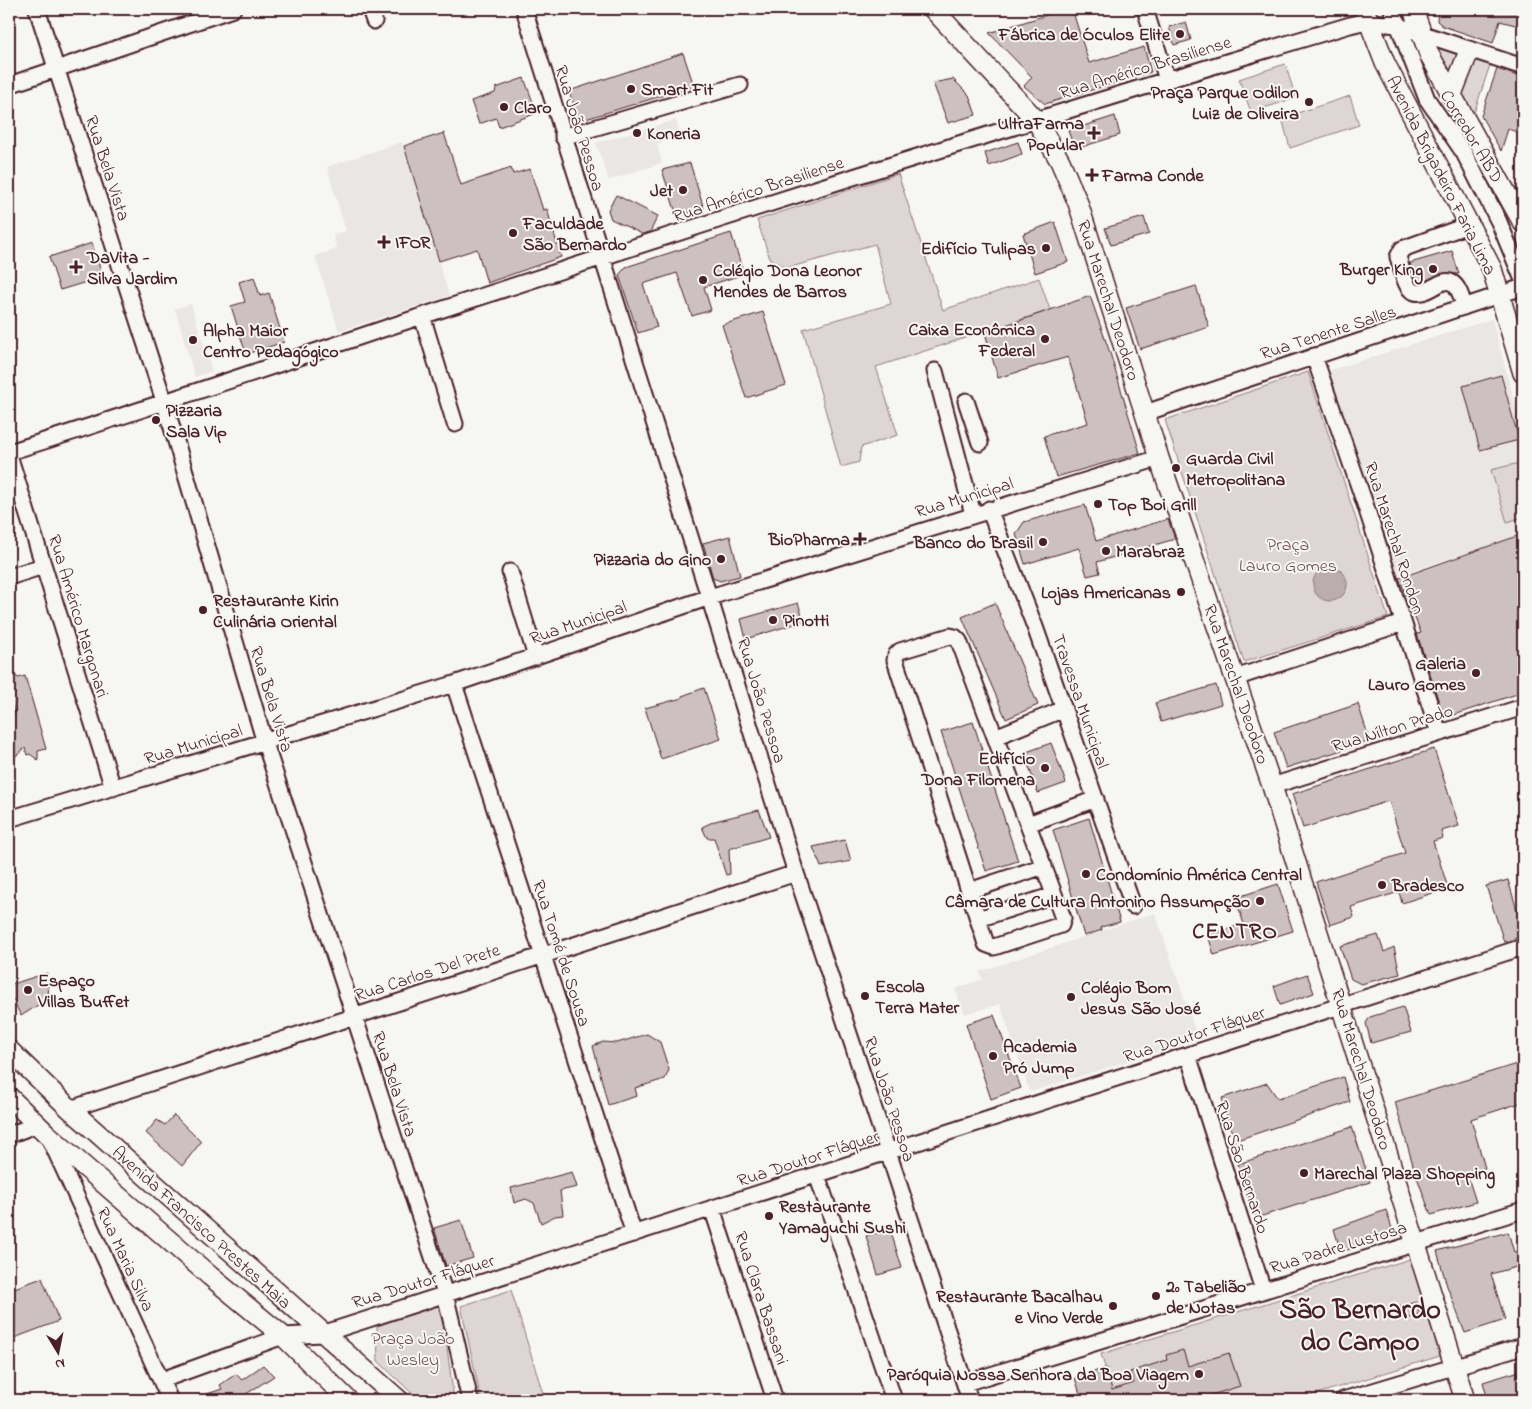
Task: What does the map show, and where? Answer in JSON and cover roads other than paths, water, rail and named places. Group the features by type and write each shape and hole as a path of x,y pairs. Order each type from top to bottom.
{"main road":[{"name":"Rua Marechal Deodoro","path":"933,9 1036,120 1060,161 1078,203 1159,458 1272,786 1465,1400"},
{"path":"1413,9 1420,32 1452,94 1523,222"},
{"name":"Avenida Brigadeiro Faria Lima","path":"1366,15 1385,63 1492,269 1523,373"},
{"path":"1452,94 1469,51"},
{"name":"Avenida Francisco Prestes Maia","path":"9,1050 70,1108 322,1334 364,1368 399,1400"},
{"name":"Avenida Francisco Prestes Maia","path":"9,1097 42,1129 210,1276 283,1336 348,1400"}],"street":[{"name":"Rua Bela Vista","path":"37,9 165,404 265,742 445,1294 470,1400"},
{"path":"9,85 233,9"},
{"name":"Rua João Pessoa","path":"524,9 563,138 710,596 796,873 970,1400"},
{"path":"1145,9 1167,80"},
{"name":"Corredor ABD","path":"1392,9 1396,25 1427,99 1464,153 1499,222 1523,280"},
{"name":"Rua Américo Brasiliense","path":"9,454 165,404 422,316 601,258 1167,80 1366,15 1420,32 1469,51 1523,67"},
{"path":"563,138 740,85"},
{"path":"1464,306 1460,288 1454,283 1447,282 1418,292 1412,291 1408,286 1398,256 1402,249 1470,224"},
{"name":"Rua Tenente Salles","path":"1145,413 1523,287"},
{"path":"422,316 455,424"},
{"name":"Rua Marechal Rondon","path":"1314,356 1439,732"},
{"path":"935,371 973,514"},
{"path":"966,401 980,443"},
{"name":"Rua Américo Margonari","path":"9,454 113,788"},
{"name":"Rua Municipal","path":"9,819 454,684 710,596 1159,458"},
{"name":"Travessa Municipal","path":"989,509 1064,709 1133,906"},
{"path":"9,577 43,566"},
{"path":"510,572 536,657"},
{"path":"1235,678 1403,623"},
{"path":"950,636 955,637 959,641 1028,824 1063,918 1061,925 994,947 986,944 895,660 896,655 900,651 950,636"},
{"name":"Rua Tomé de Sousa","path":"454,684 634,1234"},
{"name":"Rua Nílton Prado","path":"1272,786 1523,707"},
{"path":"995,737 1064,709"},
{"path":"1028,824 1096,799"},
{"path":"970,891 1044,866"},
{"name":"Rua Carlos Del Prete","path":"70,1108 796,873"},
{"path":"978,919 1054,895"},
{"name":"Rua Doutor Fláquer","path":"162,1380 283,1336 322,1334 352,1322 634,1234 1523,948"},
{"name":"Rua São Bernardo","path":"1188,1056 1263,1290"},
{"path":"9,1135 42,1129"},
{"name":"Rua Maria Silva","path":"42,1129 170,1400"},
{"path":"817,1174 894,1400"},
{"name":"Rua Clara Bassani","path":"712,1208 775,1400"},
{"name":"Rua Padre Lustosa","path":"964,1383 1523,1210"},
{"path":"1343,1400 1523,1346"}],"place":[{"name":"Fábrica de Óculos Elite","path":"1180,34"},
{"name":"Smart Fit","path":"631,89"},
{"name":"Praça Parque Odilon Luiz de Oliveira","path":"1309,102"},
{"name":"Claro","path":"504,107"},
{"name":"Koneria","path":"637,133"},
{"name":"UltraFarma Popular","path":"1094,133"},
{"name":"Farma Conde","path":"1092,175"},
{"name":"Jet","path":"683,190"},
{"name":"Faculdade São Bernardo","path":"513,233"},
{"name":"IFOR","path":"384,242"},
{"name":"Edifício Tulipas","path":"1046,248"},
{"name":"DaVita - Silva Jardim","path":"76,267"},
{"name":"Burger King","path":"1433,269"},
{"name":"Colégio Dona Leonor Mendes de Barros","path":"703,280"},
{"name":"Caixa Econômica Federal","path":"1045,339"},
{"name":"Alpha Maior Centro Pedagógico","path":"193,340"},
{"name":"Pizzaria Sala Vip","path":"156,420"},
{"name":"Guarda Civil Metropolitana","path":"1176,468"},
{"name":"Top Boi Grill","path":"1098,504"},
{"name":"BioPharma","path":"860,539"},
{"name":"Banco do Brasil","path":"1043,542"},
{"name":"Marabraz","path":"1106,551"},
{"name":"Pizzaria do Gino","path":"721,559"},
{"name":"Lojas Americanas","path":"1181,592"},
{"name":"Restaurante Kirin Culinária Oriental","path":"203,610"},
{"name":"Pinotti","path":"773,620"},
{"name":"Galeria Lauro Gomes","path":"1476,673"},
{"name":"Edifício Dona Filomena","path":"1045,768"},
{"name":"Condomínio América Central","path":"1086,874"},
{"name":"Bradesco","path":"1382,885"},
{"name":"Câmara de Cultura Antonino Assumpção","path":"1260,901"},
{"name":"Espaço Villas Buffet","path":"28,990"},
{"name":"Escola Terra Mater","path":"865,996"},
{"name":"Colégio Bom Jesus São José","path":"1071,997"},
{"name":"Academia Pró Jump","path":"993,1056"},
{"name":"Marechal Plaza Shopping","path":"1304,1173"},
{"name":"Restaurante Yamaguchi Sushi","path":"769,1216"},
{"name":"2º Tabelião de Notas","path":"1156,1296"},
{"name":"Restaurante Bacalhau e Vino Verde","path":"1113,1306"},
{"name":"Paróquia Nossa Senhora da Boa Viagem","path":"1199,1374"}],"district":[{"name":"CENTRO","path":"1235,930"},
{"name":"São Bernardo do Campo","path":"1360,1324"}],"park label":[{"name":"Praça Lauro Gomes","path":"1288,554"},
{"name":"Praça João Wesley","path":"413,1348"}]}
